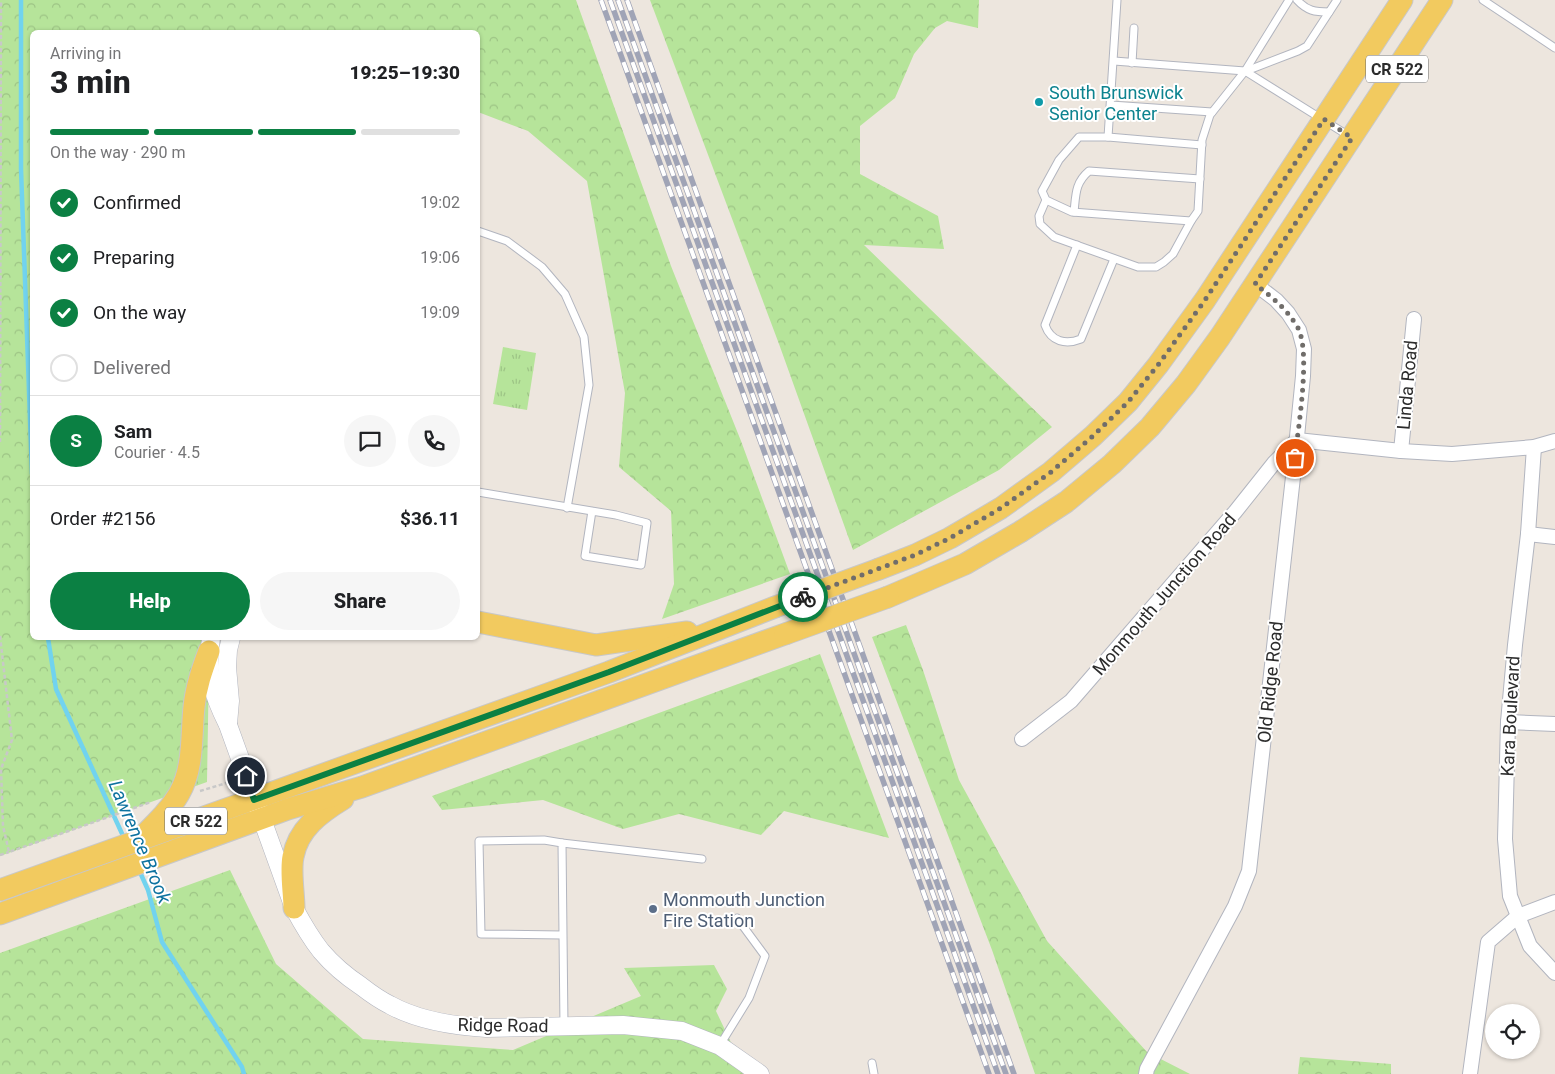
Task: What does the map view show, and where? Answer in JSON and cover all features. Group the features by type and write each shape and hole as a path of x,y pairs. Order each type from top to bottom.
{"main road":[{"name":"CR 522","path":"0,890 609,672 775,607 879,569 915,555 950,538 1001,508 1051,472 1093,436 1128,402 1158,365 1205,300 1402,0"},
{"name":"CR 522","path":"0,914 288,809 362,787 888,597 965,564 1020,532 1066,502 1112,464 1150,427 1186,384 1220,337 1442,0"},
{"path":"480,622 596,645 671,635 738,622"},
{"path":"138,842 170,808 186,778 192,748 194,707 199,678 210,644"},
{"path":"294,908 292,858 299,836 311,822 333,805 362,787"}],"street":[{"name":"Old Ridge Road","path":"1146,1074 1171,1023 1235,906 1249,871 1297,440 1304,349 1299,330 1288,313 1276,300 1255,284"},
{"name":"Linda Road","path":"1401,451 1414,319"},
{"path":"1297,440 1401,451 1452,454 1534,447 1555,442"},
{"name":"Monmouth Junction Road","path":"1022,739 1072,701 1235,512 1274,463 1297,440"},
{"name":"Kara Boulevard","path":"1534,447 1528,534 1508,722 1505,839 1510,896 1530,946 1555,973"},
{"path":"1528,534 1555,537"},
{"name":"Ridge Road","path":"228,724 230,700 227,667 230,640"},
{"name":"Ridge Road","path":"210,644 210,682 216,702 228,724 294,908 308,934 322,952 350,979 390,1005 412,1015 464,1027 623,1024 682,1030 720,1046 760,1074"},
{"path":"1508,722 1555,724"},
{"path":"1470,1074 1488,942 1518,916 1555,902"}],"lane":[{"path":"1108,137 1117,0"},
{"path":"1046,200 1039,216 1040,224 1054,237 1138,267 1156,267 1164,262 1173,254 1198,211 1202,140 1212,112 1245,71 1289,0"},
{"path":"1297,0 1303,7 1314,12 1329,12"},
{"path":"1114,61 1245,71 1307,46 1337,0"},
{"path":"1483,0 1555,48"},
{"path":"1132,62 1134,28"},
{"path":"1245,71 1352,138"},
{"path":"1110,104 1212,112"},
{"path":"1191,221 1074,212 1046,200 1042,190 1059,160 1079,137 1108,137 1202,145"},
{"path":"1074,212 1077,188 1081,178 1089,171 1200,178"},
{"path":"480,232 507,241 542,267 565,294 584,337 589,385 567,508"},
{"path":"1077,245 1045,325 1051,336 1065,343 1081,339 1114,259"},
{"path":"480,492 592,511 647,523 641,565 585,556 592,511"},
{"path":"562,935 481,934 480,841 544,840 702,859"},
{"path":"562,843 564,1026"},
{"path":"720,1046 749,998 765,956 737,918"},
{"path":"872,1063 874,1074"}],"path":[{"path":"0,442 1,0"},
{"path":"0,636 12,740 1,769 3,826 9,852"},
{"path":"197,792 230,782"},
{"path":"0,855 136,807"}],"green space":[{"path":"0,0 576,0 671,266 741,441 790,574 662,619 674,584 671,511 619,467 625,393 587,181 528,131 480,113 480,30 30,30 30,640 208,640 207,782 0,856"},
{"path":"650,0 979,0 978,28 947,21 935,28 914,54 895,98 860,126 860,174 938,216 944,249 864,245 1052,427 999,470 853,550 779,344"},
{"path":"503,347 536,353 527,410 493,404"},
{"path":"906,625 923,670 959,780 1047,941 1147,1052 1190,1074 1035,1074 992,950 872,637"},
{"path":"820,654 889,838 784,811 761,835 679,814 623,829 543,800 442,810 432,796"},
{"path":"230,870 276,964 363,1039 513,1050 641,996 624,968 714,965 727,989 716,1011 746,1074 0,1074 0,953"},
{"path":"1300,1057 1391,1064 1391,1074 1298,1074"}],"waterway":[{"name":"Lawrence Brook","path":"21,0 21,169 30,419"},
{"name":"Lawrence Brook","path":"48,640 56,689 124,838"},
{"name":"Lawrence Brook","path":"139,870 148,890 162,942 242,1067 244,1074"}],"railway":[{"path":"601,0 989,1074"},
{"path":"610,0 998,1074"},
{"path":"618,0 1006,1074"},
{"path":"627,0 1014,1074"}],"way so far":[{"path":"803,597 915,555 950,538 1001,508 1051,472 1093,436 1128,402 1158,365 1205,300 1324,119 1352,138 1255,284 1276,300 1288,313 1299,330 1304,349 1295,458"}],"place":[{"name":"South Brunswick Senior Center","path":"1039,102"},
{"name":"Monmouth Junction Fire Station","path":"653,909"}],"route":[{"path":"246,776 254,800 609,672 803,597"}]}
